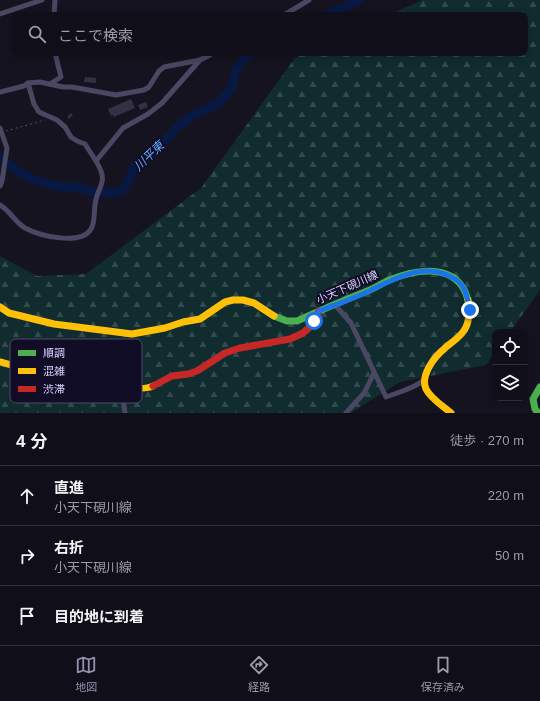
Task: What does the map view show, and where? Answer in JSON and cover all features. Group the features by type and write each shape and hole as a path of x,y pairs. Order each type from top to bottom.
{"main road":[{"name":"小天下硯川線","path":"0,307 9,312 54,324 132,334 165,328 183,322 200,319 225,302 233,300 243,300 254,303 276,317 288,321 297,321 365,293 388,281 408,274 431,270 443,272 457,280 464,287 470,310 463,334 442,351 431,366 424,380"},
{"path":"142,389 149,388 172,376 197,371 232,350 290,338 303,333 311,326 319,311"},
{"path":"0,362 10,365"},
{"path":"424,380 427,392 451,413"},
{"path":"538,413 535,409 533,399 540,387"}],"street":[{"path":"0,14 42,0"},
{"path":"54,12 55,0"},
{"path":"289,12 309,0"},
{"path":"50,84 61,77 55,56"},
{"path":"0,92 24,86 28,83 40,82 116,95 144,90 149,87 159,71 164,67 200,60 208,56"},
{"path":"96,161 123,128 148,114 162,103 200,60"},
{"path":"0,205 14,220 26,228 45,236 64,239 82,236 92,228 96,198 103,180 101,169 84,144 71,137 66,127 57,120 39,112 34,104 28,83"},
{"path":"0,186 7,148 1,130"},
{"path":"338,304 335,305 351,323 386,397 418,385 424,380"},
{"path":"346,413 364,393 374,373"},
{"path":"123,403 125,413"}],"path":[{"path":"1,130 51,118"}],"green space":[{"path":"422,0 540,0 540,290 512,329 492,329 492,356 486,365 400,382 351,413 0,413 0,256 37,276 86,274 201,188 295,58 299,56 528,56 528,12 396,12"}],"building":[{"path":"85,77 96,78 96,83 84,82"},
{"path":"131,99 135,108 114,117 113,115 111,116 108,109"},
{"path":"146,102 148,107 140,110 138,105"},
{"path":"71,113 73,115 69,119 67,117"}],"waterway":[{"name":"川平東","path":"333,12 360,0"},
{"name":"川平東","path":"0,158 16,170 34,180 61,187 77,187 94,192 115,193 124,189 135,166 140,161 154,153 181,123 184,123 189,117 218,104 232,87 236,70 248,56"}],"traffic: fast":[{"path":"274,316 287,321 297,321 371,290 387,281 410,273 422,271 434,271 455,279 463,287 468,300"},
{"path":"538,413 535,409 533,399 540,387"}],"traffic: slow":[{"path":"0,307 9,313 54,324 132,334 165,328 183,322 200,319 225,302 233,300 243,300 254,303 274,316"},
{"path":"451,413 428,393 425,378 429,367 440,352 459,337 464,331 469,317 468,300"},
{"path":"0,362 10,365"},
{"path":"142,388 153,386"}],"traffic: jam":[{"path":"153,386 172,376 197,371 225,353 240,348 290,339 303,333 311,326 319,311"}],"route":[{"path":"314,321 319,311 365,293 388,281 408,274 431,270 443,272 457,280 464,287 470,310"}]}
